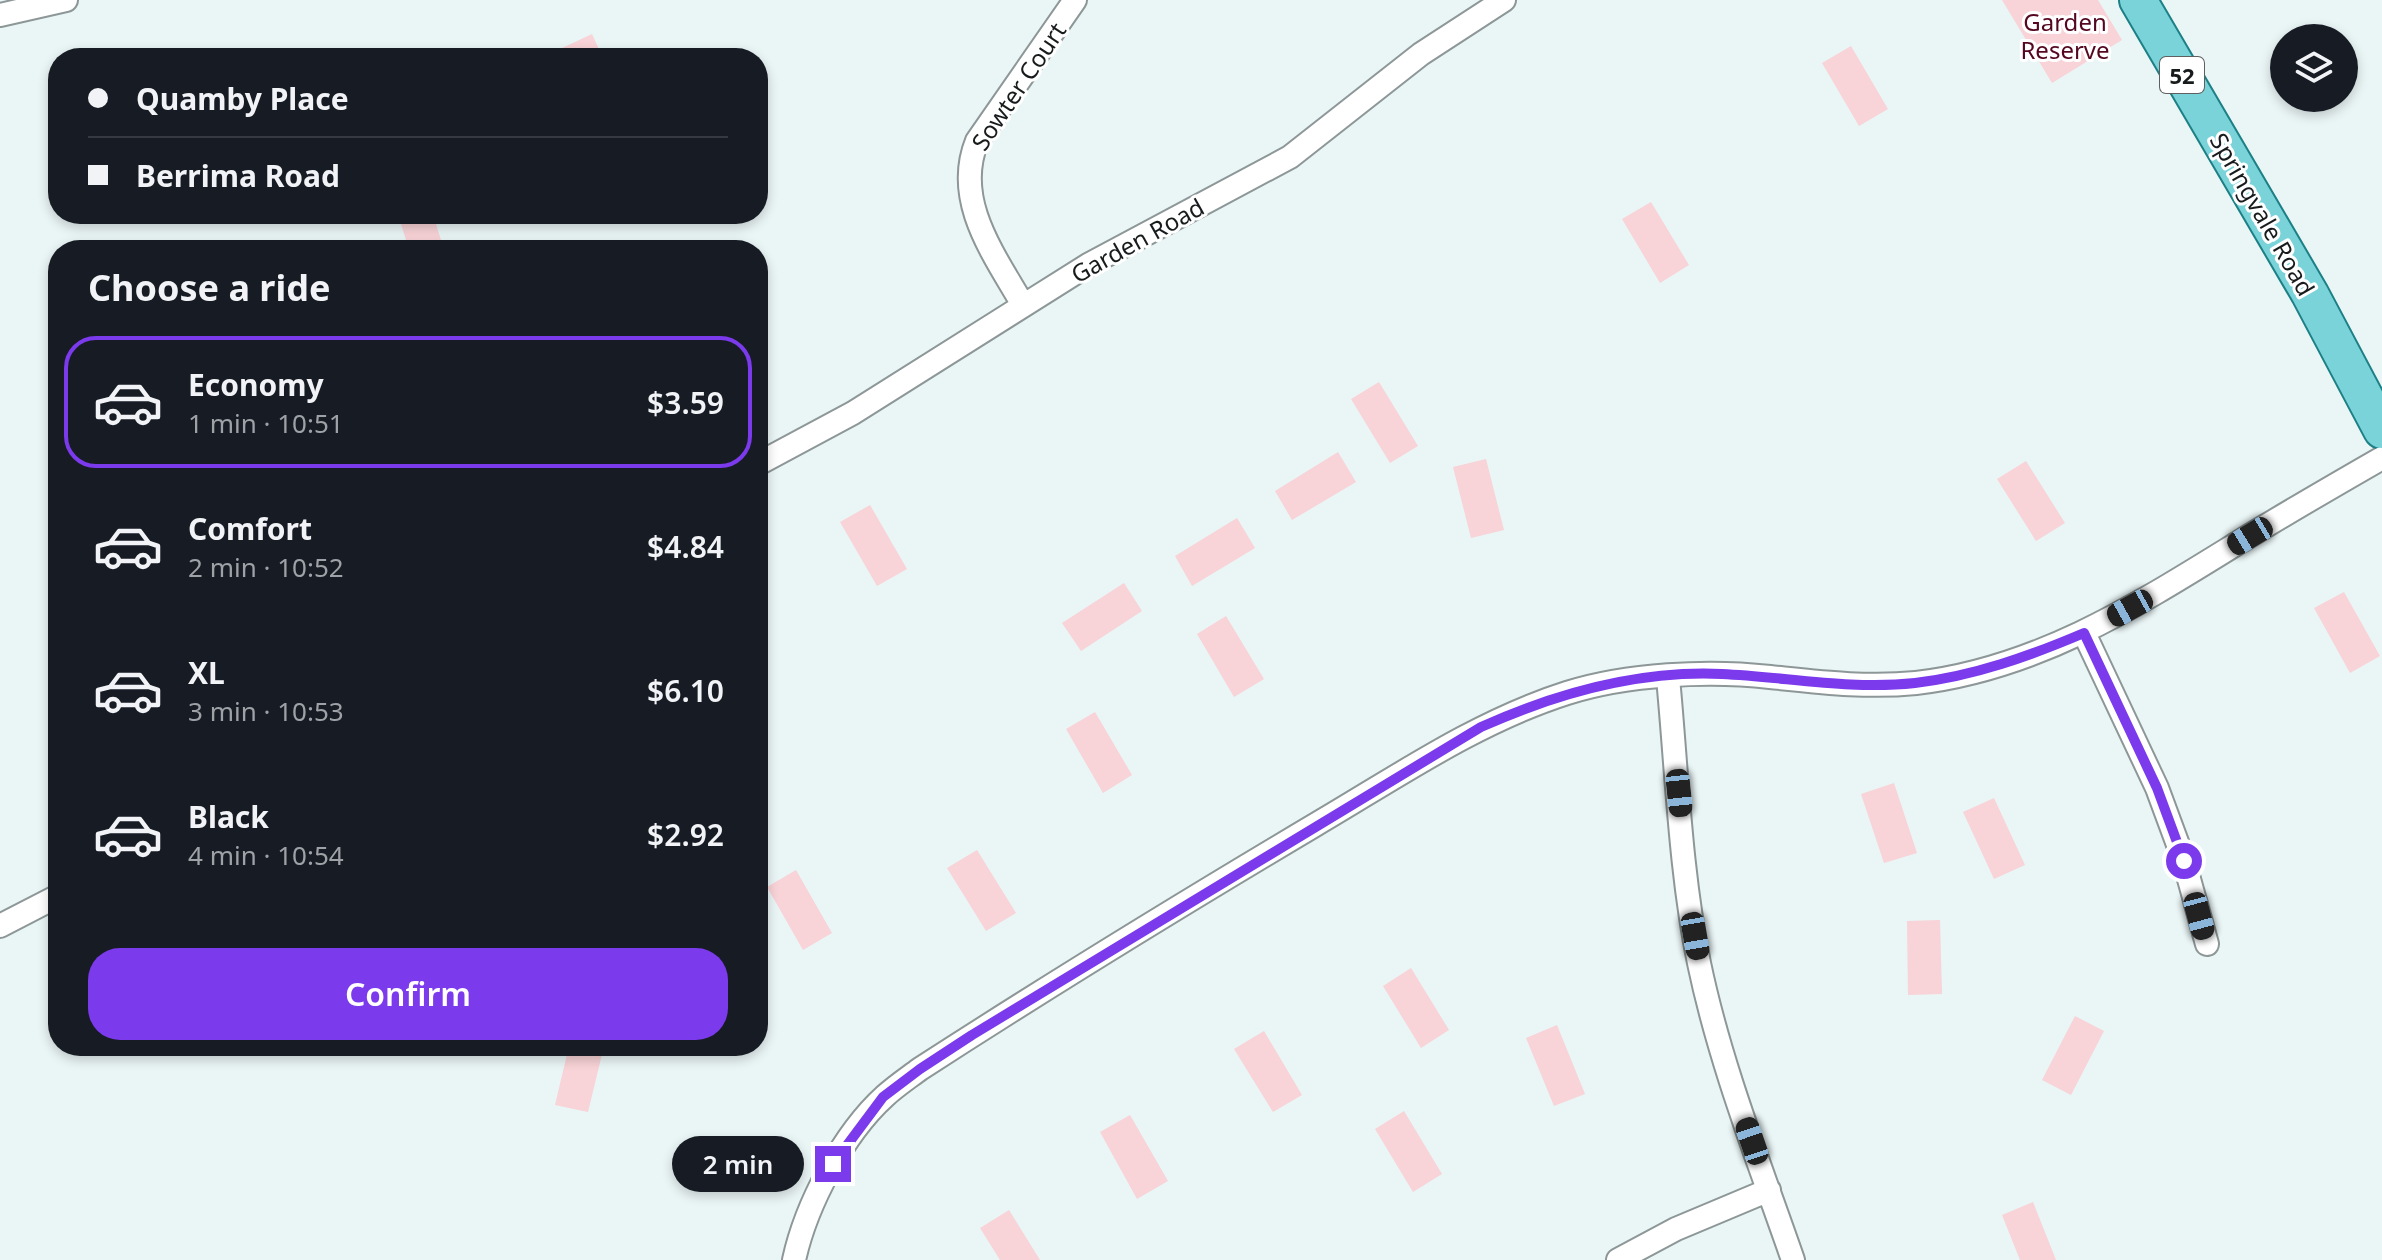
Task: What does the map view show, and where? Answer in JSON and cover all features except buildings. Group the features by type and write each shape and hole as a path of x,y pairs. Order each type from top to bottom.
{"main road":[{"name":"Springvale Road","path":"2138,0 2310,294 2382,430"}],"street":[{"path":"0,15 66,0"},
{"name":"Sowter Court","path":"1023,305 998,261 969,198 968,162 977,141 1075,0"},
{"name":"Garden Road","path":"768,459 853,413 1088,265 1290,157 1421,54 1504,0"},
{"path":"794,1260 813,1202 833,1164 883,1097 920,1069 1279,847 1481,727 1527,706 1573,691 1623,681 1717,674 1851,685 1915,683 1974,673 2040,652 2084,633 2382,458"},
{"path":"2084,633 2157,788 2184,861 2207,944"},
{"path":"1668,678 1690,908 1700,964 1718,1037 1793,1260"},
{"path":"0,926 48,901"},
{"path":"1618,1260 1676,1229 1769,1190"}],"green space":[{"name":"Garden Reserve","path":"2002,0 2098,0 2122,40 2052,83"},
{"path":"592,34 598,48 562,48"},
{"path":"1851,46 1888,109 1859,126 1822,63"},
{"path":"1651,202 1689,265 1660,283 1622,219"},
{"path":"401,224 436,224 441,240 406,240"},
{"path":"1379,382 1418,446 1390,463 1351,399"},
{"path":"1338,452 1356,482 1292,520 1275,491"},
{"path":"1486,459 1504,530 1471,538 1453,467"},
{"path":"2026,461 2065,523 2036,541 1997,479"},
{"path":"870,505 907,569 877,586 840,522"},
{"path":"1237,518 1255,548 1192,586 1175,556"},
{"path":"1124,583 1142,611 1081,651 1062,623"},
{"path":"2344,592 2380,656 2350,673 2314,608"},
{"path":"1226,616 1264,679 1234,697 1197,634"},
{"path":"1095,712 1132,775 1103,793 1066,729"},
{"path":"1894,783 1917,853 1884,863 1861,794"},
{"path":"1994,798 2025,865 1994,879 1963,812"},
{"path":"977,850 1016,913 986,931 947,868"},
{"path":"796,870 832,933 803,950 768,886"},
{"path":"1940,920 1942,994 1908,995 1907,921"},
{"path":"1411,968 1449,1030 1421,1048 1383,986"},
{"path":"2075,1016 2104,1031 2071,1095 2042,1080"},
{"path":"1557,1025 1585,1094 1554,1106 1526,1038"},
{"path":"1264,1031 1302,1095 1273,1112 1234,1049"},
{"path":"567,1056 602,1056 588,1112 555,1105"},
{"path":"1404,1111 1442,1174 1413,1192 1375,1129"},
{"path":"1130,1115 1168,1181 1137,1199 1100,1132"},
{"path":"2033,1202 2056,1260 2020,1260 2002,1215"},
{"path":"1009,1210 1040,1260 1000,1260 980,1228"}],"route":[{"path":"833,1164 883,1097 972,1035 1481,727 1527,706 1573,691 1623,681 1717,674 1810,683 1915,683 1974,673 2040,652 2084,633 2157,788 2184,861"}]}
